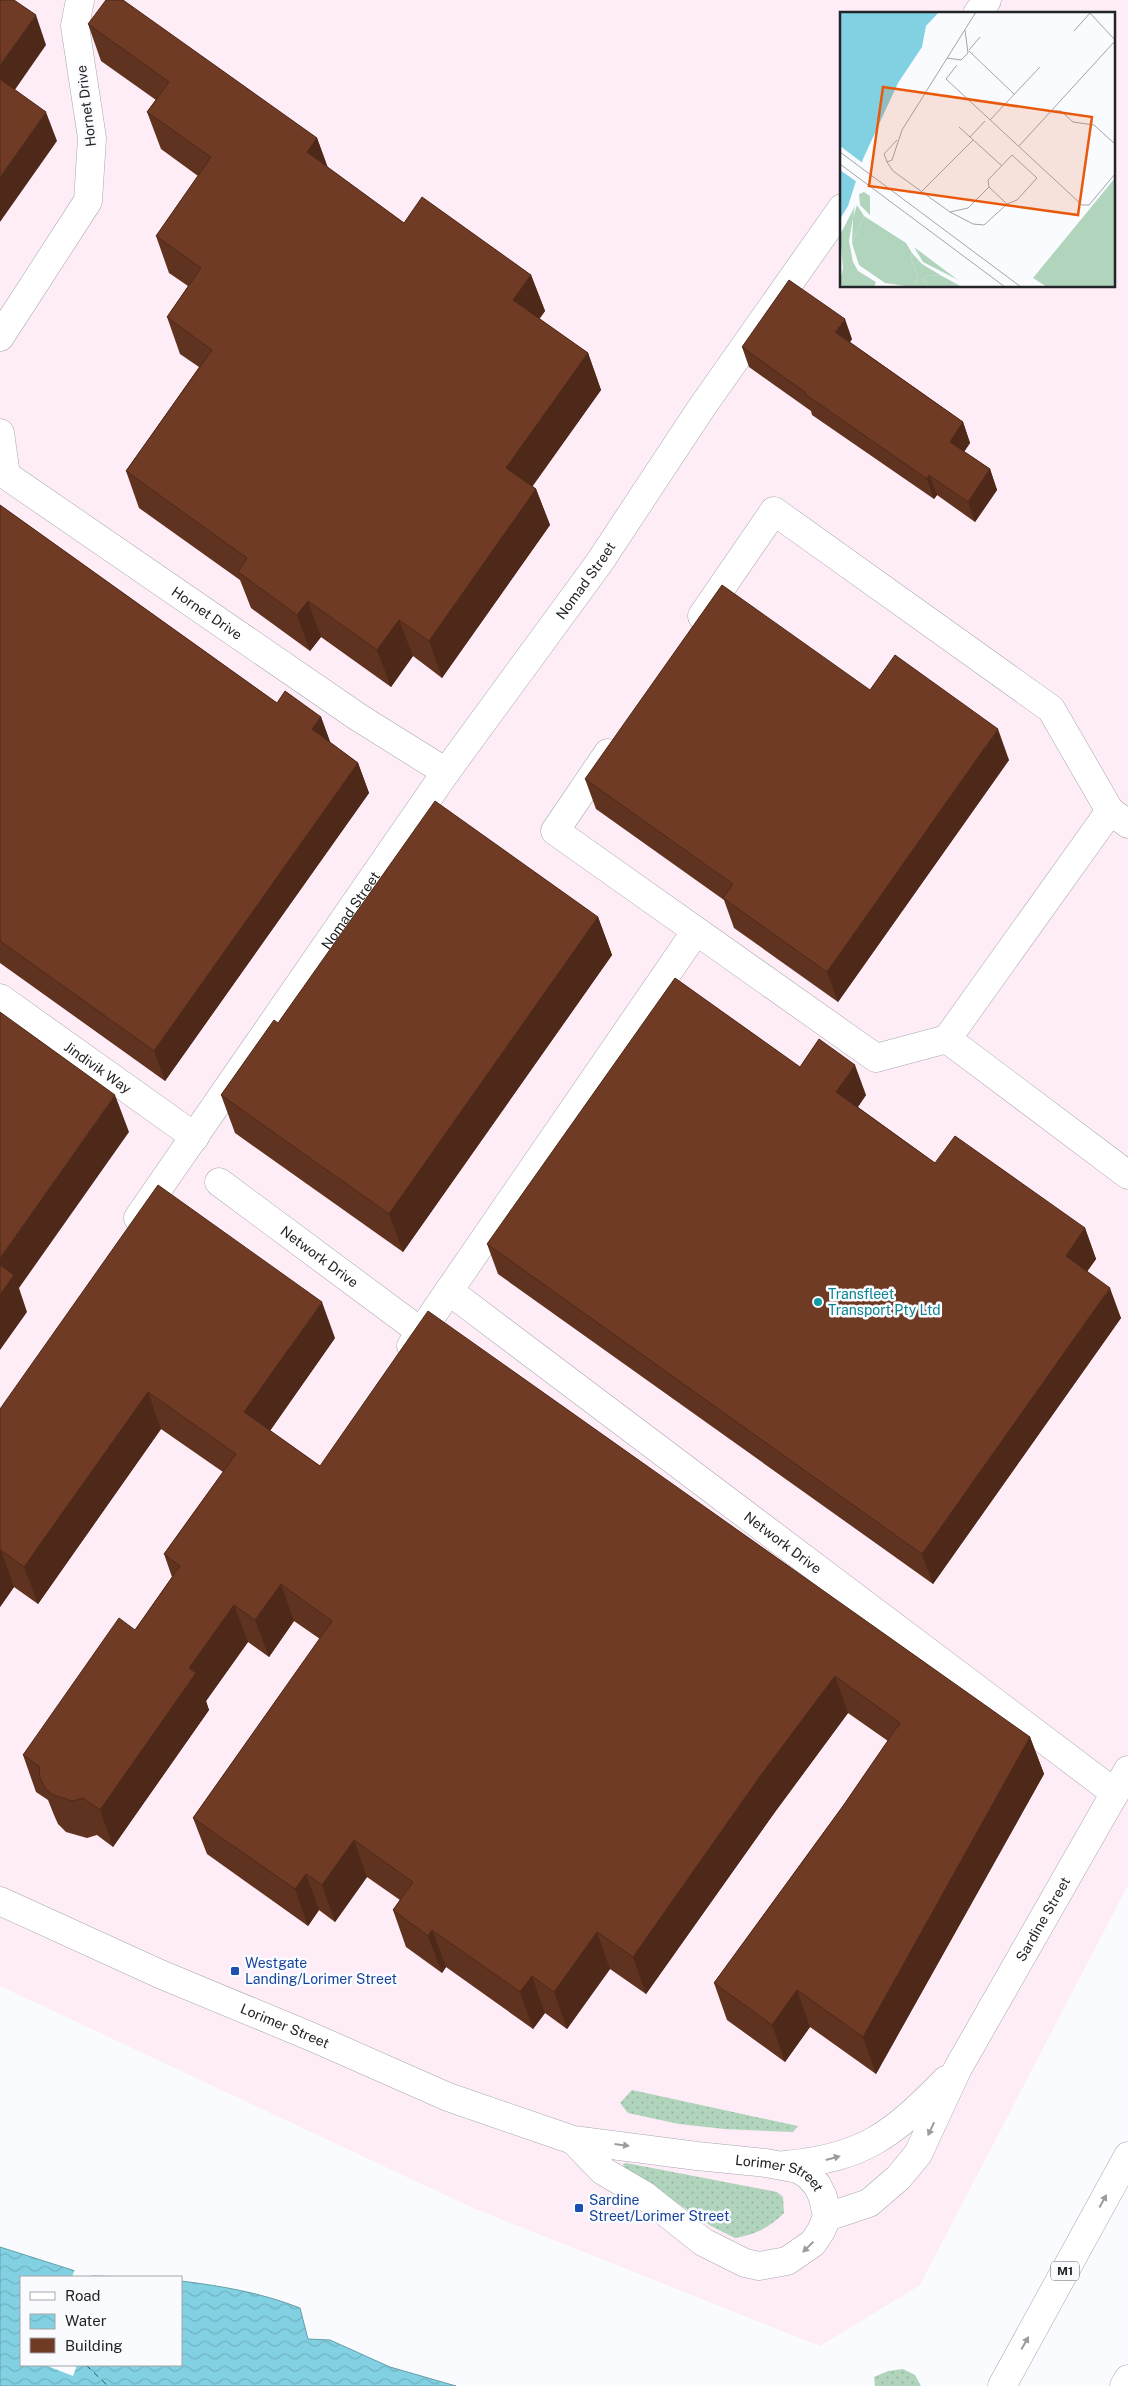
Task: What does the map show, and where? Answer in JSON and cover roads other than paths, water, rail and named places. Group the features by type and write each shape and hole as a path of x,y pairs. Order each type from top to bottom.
{"main road":[{"name":"Hornet Drive","path":"0,337 88,201 92,138 75,26 80,0"},
{"path":"978,12 987,0"},
{"name":"Nomad Street","path":"126,1235 446,772 600,563 702,408 840,211"},
{"name":"Hornet Drive","path":"0,433 3,473 350,711 446,772"},
{"path":"622,732 555,831 876,1058 947,1039 1119,818 1052,709 774,511 690,634"},
{"path":"399,1363 696,930"},
{"name":"Jindivik Way","path":"0,998 195,1137"},
{"path":"947,1039 1128,1175"},
{"name":"Network Drive","path":"219,1182 421,1332"},
{"name":"Network Drive","path":"449,1292 1122,1781"},
{"name":"Sardine Street","path":"827,2217 869,2203 909,2166 925,2142 958,2068 1122,1781"},
{"name":"Lorimer Street","path":"0,1901 160,1974 312,2037 448,2097 573,2140 785,2165 808,2175 817,2186 824,2197 827,2217 813,2243 787,2261 759,2266 745,2263 731,2258 703,2242 644,2195 603,2171 573,2140"},
{"name":"Sardine Street","path":"785,2165 837,2157 873,2142 902,2123 958,2068"},
{"name":"M1","path":"1002,2386 1128,2156"},
{"path":"1124,2386 1128,2379"}],"water":[{"path":"0,2247 91,2276 20,2276 20,2366 182,2366 182,2281 242,2291 300,2308 308,2339 330,2340 390,2367 456,2386 0,2386"}],"place":[{"name":"Transfleet Transport Pty Ltd","path":"818,1302"},
{"name":"Westgate Landing/Lorimer Street","path":"235,1971"},
{"name":"Sardine Street/Lorimer Street","path":"579,2208"}]}
